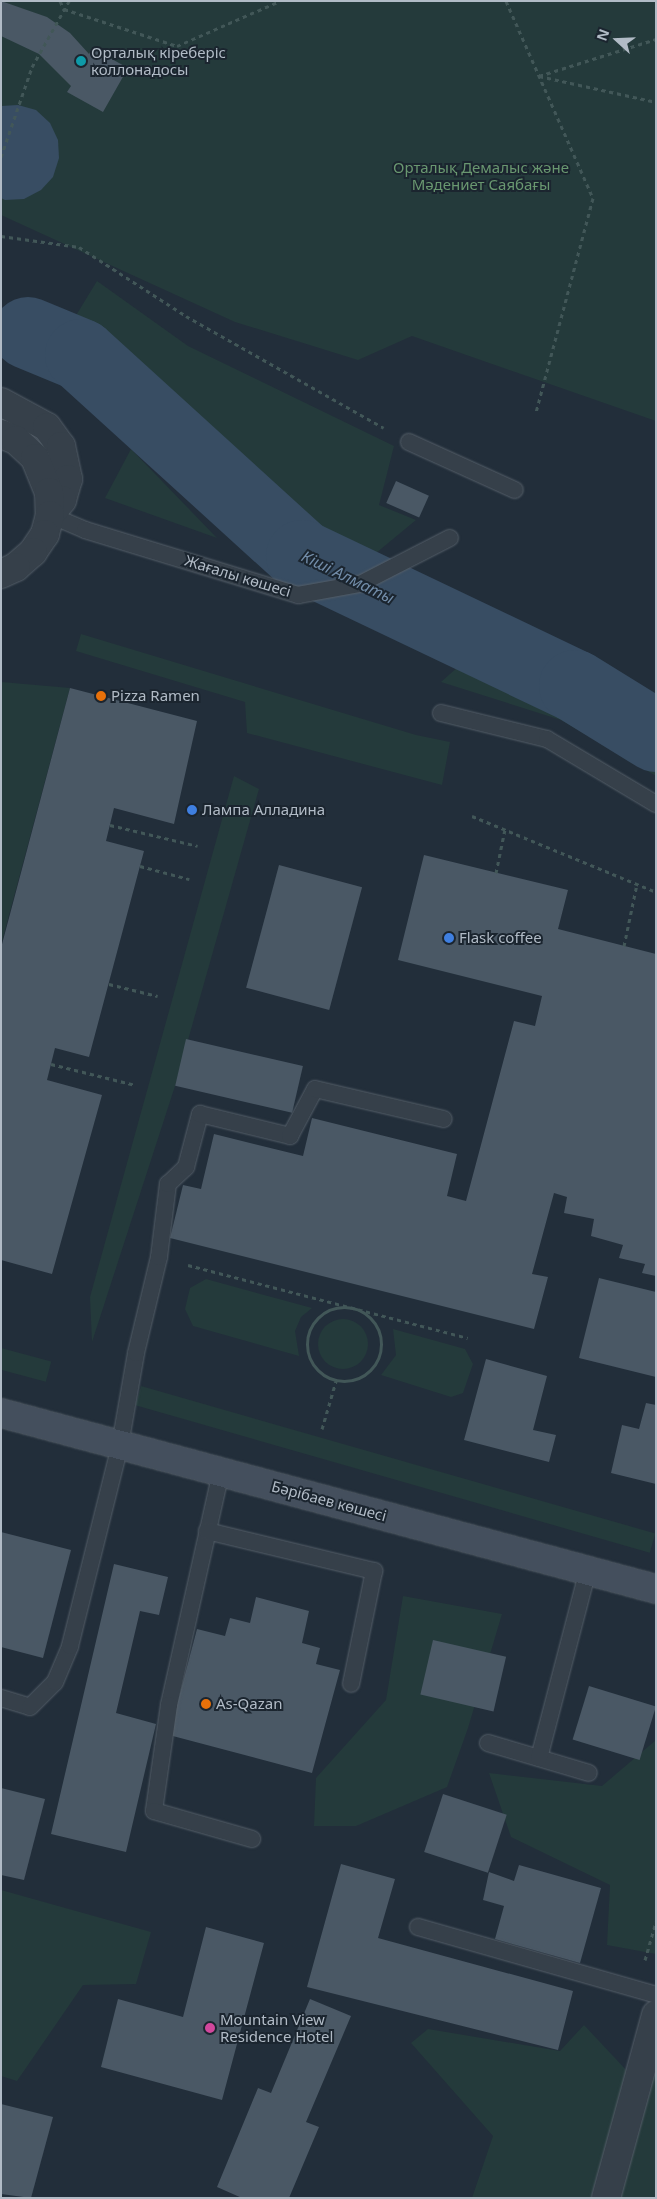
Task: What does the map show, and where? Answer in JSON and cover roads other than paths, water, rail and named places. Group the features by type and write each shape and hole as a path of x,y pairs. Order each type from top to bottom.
{"street":[{"path":"1,402 47,427 61,446 68,479 62,500 50,516"},
{"path":"1,434 16,440 35,458 49,492 50,516 45,534 33,552 16,567 1,574"},
{"name":"Бәрібаев көшесі","path":"1,1414 656,1589"},
{"path":"606,2198 656,2015"}],"lane":[{"path":"409,442 515,490"},
{"name":"Жағалы көшесі","path":"50,516 85,530 298,595 360,584 450,538"},
{"path":"441,713 547,739 656,804"},
{"path":"1,1698 30,1707 56,1682 70,1646 120,1445 136,1353 160,1257 168,1184 186,1168 200,1114 290,1136 315,1089 444,1119"},
{"path":"221,1472 169,1705 154,1811 252,1839"},
{"path":"207,1531 374,1571 351,1684"},
{"path":"539,1758 588,1570"},
{"path":"488,1743 590,1772"},
{"path":"418,1927 656,1995"}],"water":[{"path":"18,105 36,110 50,123 58,140 59,158 53,177 41,190 24,199 5,200 1,198 1,106"}],"waterway":[{"name":"Кіші Алматы","path":"28,333 81,355 302,556 575,686 656,736"}],"place":[{"name":"Орталық кіреберіс коллонадосы","path":"81,61"},
{"name":"Pizza Ramen","path":"101,696"},
{"name":"Лампа Алладина","path":"192,810"},
{"name":"Flask coffee","path":"449,938"},
{"name":"As-Qazan","path":"206,1704"},
{"name":"Mountain View Residence Hotel","path":"210,2028"}],"park label":[{"name":"Орталық Демалыс және Мәдениет Саябағы","path":"481,176"}]}
